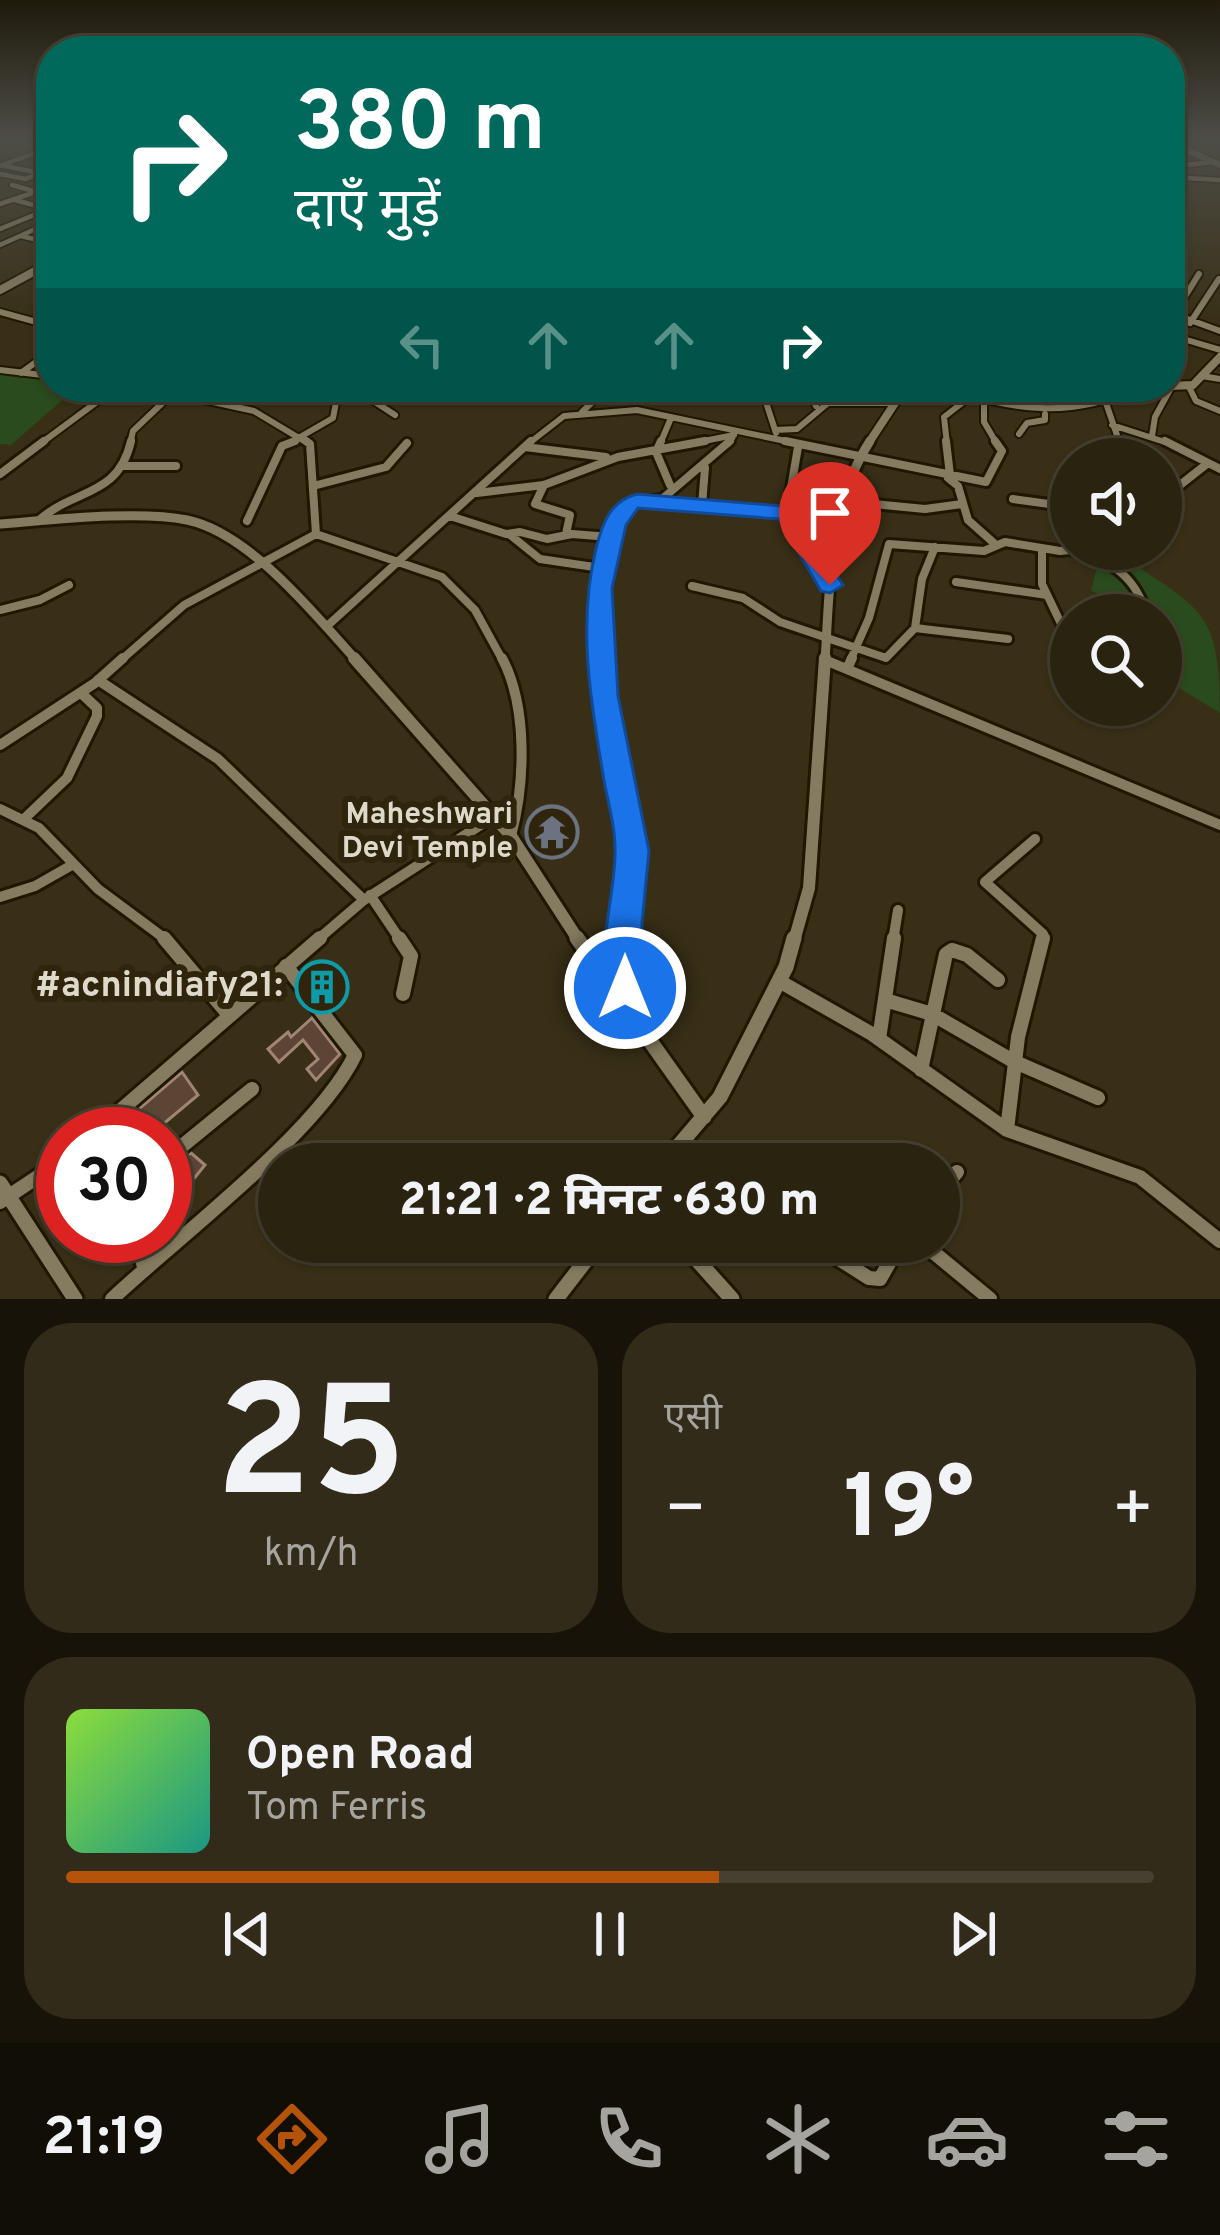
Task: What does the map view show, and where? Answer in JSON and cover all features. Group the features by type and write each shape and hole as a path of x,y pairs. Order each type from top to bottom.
{"street":[{"path":"0,230 36,214"},
{"path":"0,215 14,225"},
{"path":"0,245 36,229"},
{"path":"21,236 36,240"},
{"path":"0,290 36,270"},
{"path":"1185,296 1199,274"},
{"path":"1190,323 1219,279"},
{"path":"0,312 36,322"},
{"path":"1185,320 1220,331"},
{"path":"1185,341 1220,354 1202,376 1185,387"},
{"path":"21,373 36,362"},
{"path":"0,370 36,374"},
{"path":"1202,376 1220,379"},
{"path":"1189,387 1196,400 1219,413"},
{"path":"0,474 98,402"},
{"path":"38,520 52,508 90,494 125,466 133,431 164,402"},
{"path":"219,402 285,423 310,444 316,534"},
{"path":"247,521 282,446 317,431 333,418 336,402"},
{"path":"375,402 395,415"},
{"path":"581,413 592,402"},
{"path":"765,402 780,442"},
{"path":"814,402 815,406"},
{"path":"775,430 799,428 815,406 828,402"},
{"path":"681,1143 738,1066 779,981 808,888 830,585 842,501 889,402"},
{"path":"963,402 944,417 946,475 958,486 968,520 994,544 1050,548"},
{"path":"326,627 558,417 627,410 858,459 990,479 1002,451 986,429 984,402"},
{"path":"993,402 1045,414 1106,403 1117,438"},
{"path":"1152,436 1163,402"},
{"path":"1019,434 1027,424 1045,420 1045,414"},
{"path":"670,485 656,452 671,418"},
{"path":"1112,425 1152,436 1220,469"},
{"path":"477,493 544,484 618,458 737,434"},
{"path":"628,1013 623,958 632,851 604,696 601,568 610,537 630,503 662,499 670,485 705,468 737,434"},
{"path":"313,485 384,467 407,443"},
{"path":"525,447 618,458"},
{"path":"798,447 787,512 830,585"},
{"path":"0,457 13,460"},
{"path":"1182,483 1208,463"},
{"path":"125,466 176,466"},
{"path":"702,506 705,468"},
{"path":"544,484 535,504 570,515 566,535"},
{"path":"1013,499 1050,504"},
{"path":"653,501 787,512"},
{"path":"842,501 925,509 962,504"},
{"path":"450,516 543,539 610,537"},
{"path":"0,524 188,520 247,549 326,627 511,836 628,1013 704,1117"},
{"path":"0,745 81,693 184,605 316,534 442,577 475,610 515,683 521,799 511,836"},
{"path":"509,534 540,559 601,568"},
{"path":"847,669 888,545 984,551 994,544"},
{"path":"692,586 743,598 780,622 886,658 915,628 922,579 935,547"},
{"path":"1042,548 1039,569 1050,601"},
{"path":"956,582 1047,595"},
{"path":"0,610 40,600 69,585"},
{"path":"915,628 1008,639"},
{"path":"825,660 1220,825"},
{"path":"98,680 218,759 367,898 408,948 403,994"},
{"path":"25,818 67,778 97,716 97,708 81,693"},
{"path":"0,808 25,818 72,865 169,942 229,1015"},
{"path":"125,1107 367,898 493,817"},
{"path":"1007,1130 1013,1061 1026,1007 1042,969 1043,934 985,882 1035,839"},
{"path":"0,897 72,865"},
{"path":"879,1039 898,910"},
{"path":"921,1070 944,960 952,950 967,955 998,980"},
{"path":"112,1299 300,1126 353,1068 355,1055 286,966"},
{"path":"779,981 879,1039 1007,1130 1140,1177 1220,1241"},
{"path":"885,1000 932,1014 1013,1061 1098,1098"},
{"path":"192,1138 252,1089"},
{"path":"36,1177 2,1195 75,1299"},
{"path":"143,1263 144,1267"},
{"path":"556,1299 584,1263"},
{"path":"695,1263 713,1291 732,1299"},
{"path":"845,1263 869,1278 880,1279 889,1263"},
{"path":"946,1263 990,1299"}],"green space":[{"path":"0,374 36,378 36,402 60,402 11,445 0,444"},
{"path":"1096,570 1142,570 1177,594 1100,594 1091,591"},
{"path":"1182,598 1210,633 1220,713 1182,690"}],"building":[{"path":"312,1018 340,1054 316,1080 307,1069 318,1059 303,1040 279,1062 268,1049"},
{"path":"182,1072 198,1095 184,1107 141,1107"},
{"path":"192,1154 205,1165 192,1181"}],"place":[{"name":"Maheshwari Devi Temple","path":"552,832"},
{"name":"#acnindiafy21:","path":"322,987"}],"route":[{"path":"625,988 632,851 604,696 599,588 614,524 637,501 787,512 830,585"}]}
